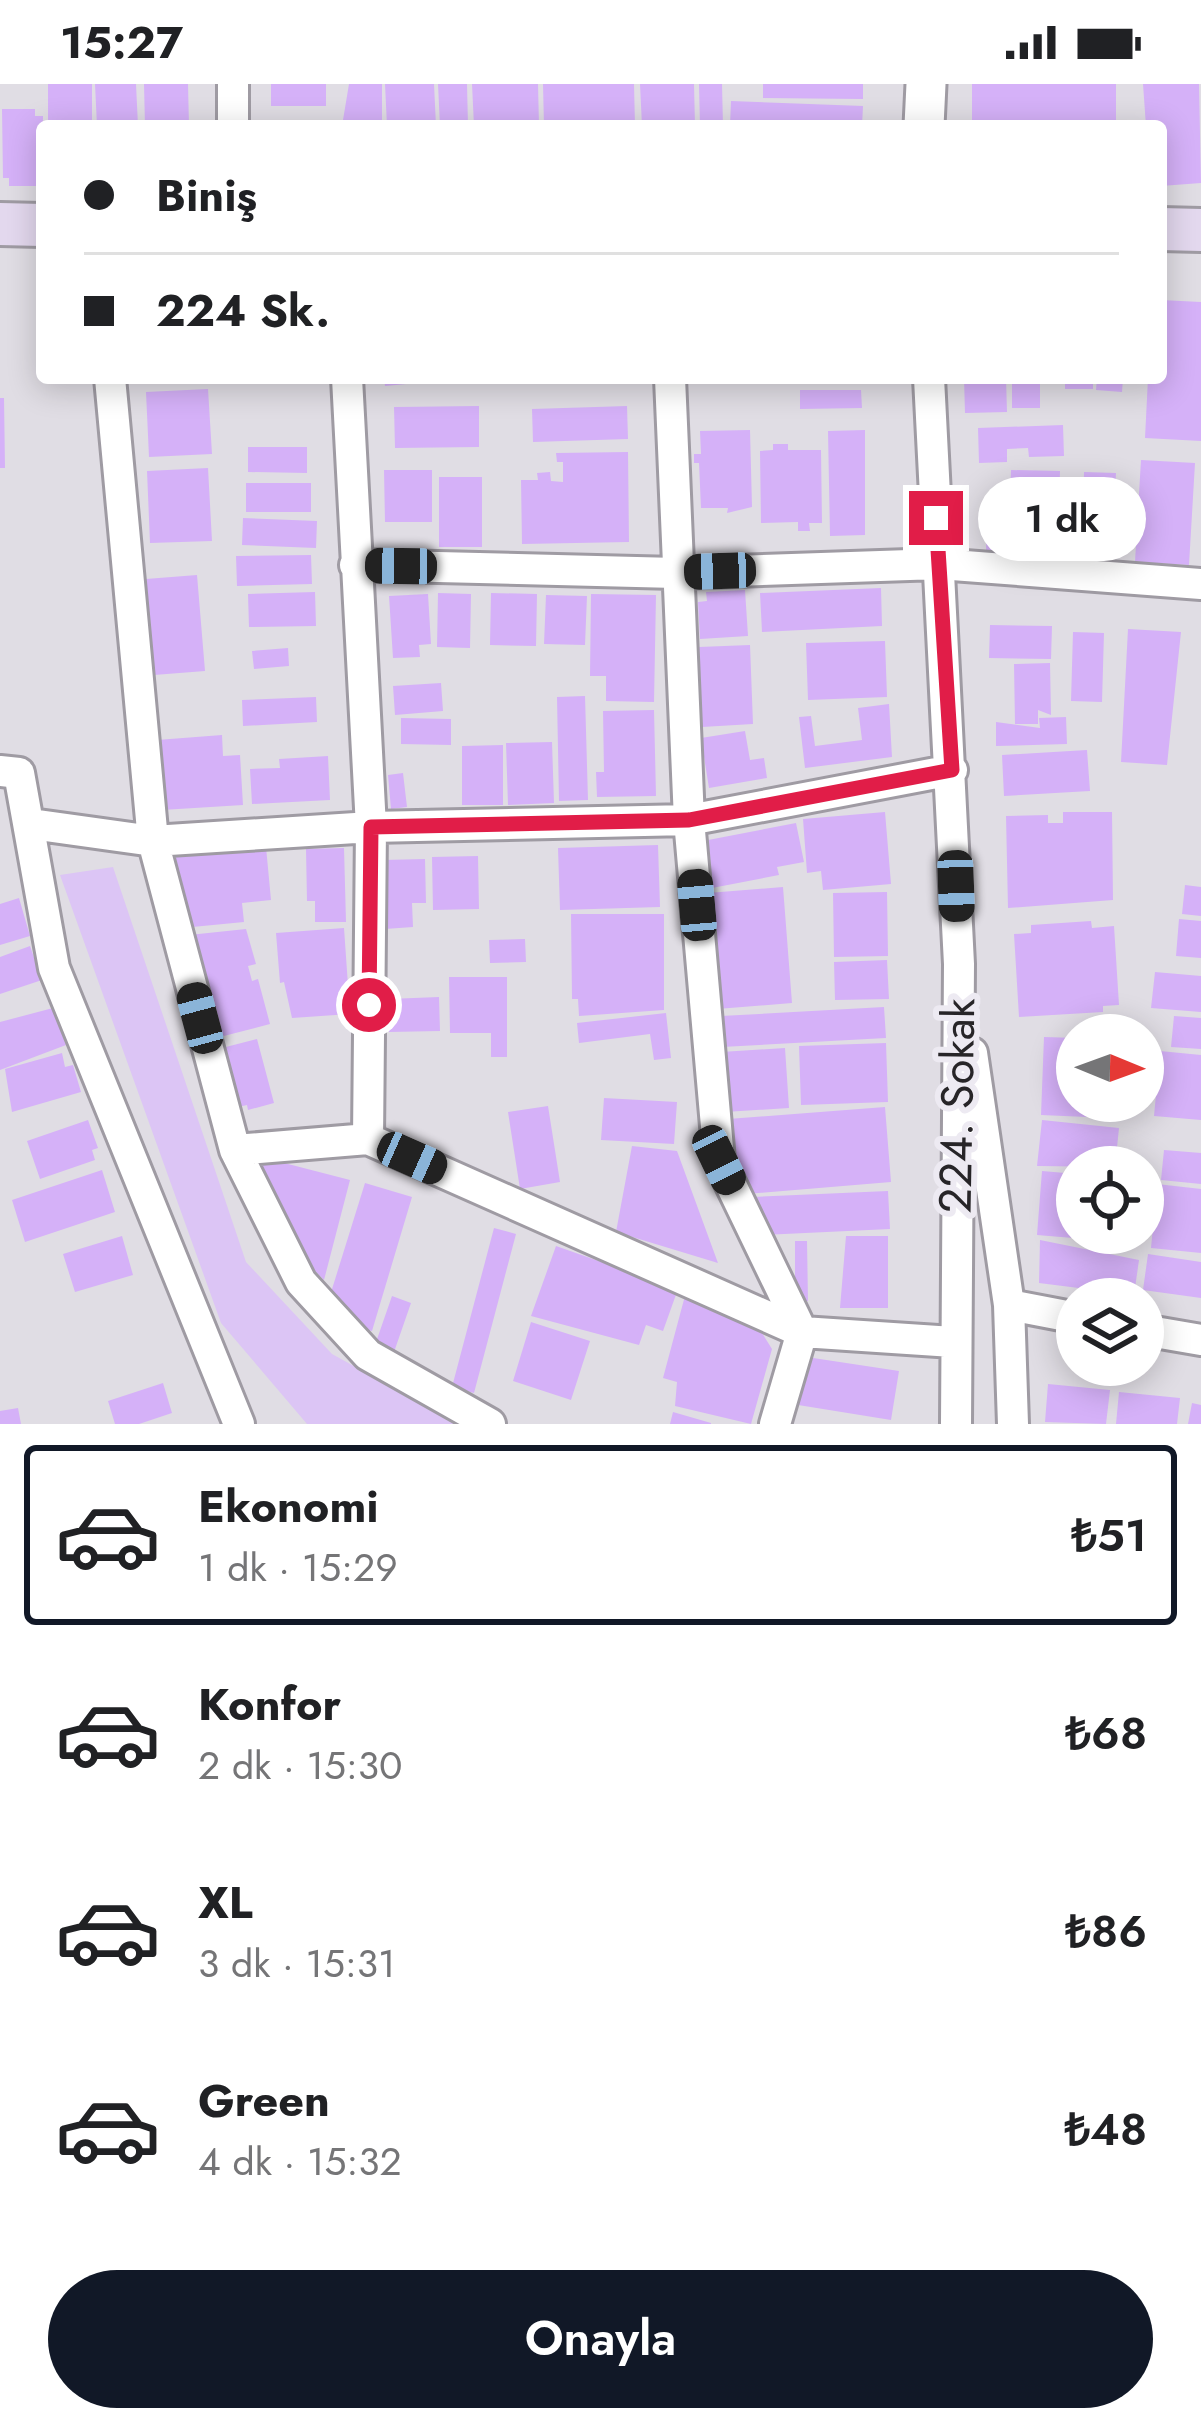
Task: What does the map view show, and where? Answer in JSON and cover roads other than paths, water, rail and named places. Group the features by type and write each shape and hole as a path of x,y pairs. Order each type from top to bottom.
{"main road":[{"path":"0,224 36,224"},
{"path":"1167,229 1201,230"}],"street":[{"path":"232,84 233,120"},
{"path":"924,120 926,84"},
{"path":"111,384 153,841 235,1150 301,1282 341,1326 368,1355 490,1424"},
{"path":"347,384 371,827 368,1139"},
{"path":"670,384 689,820 719,1160 802,1333 776,1424"},
{"path":"929,384 959,964"},
{"path":"355,565 676,573 939,564 1201,584"},
{"path":"31,824 153,841 371,827 689,820 952,770"},
{"path":"0,771 19,773 54,968 234,1422"},
{"name":"224. Sokak","path":"959,964 1009,1305 1013,1424"},
{"name":"224. Sokak","path":"956,1424 952,1342 959,964"},
{"path":"235,1150 368,1139 802,1333 952,1342"},
{"path":"1009,1305 1056,1314"},
{"path":"1164,1334 1201,1340"}]}
